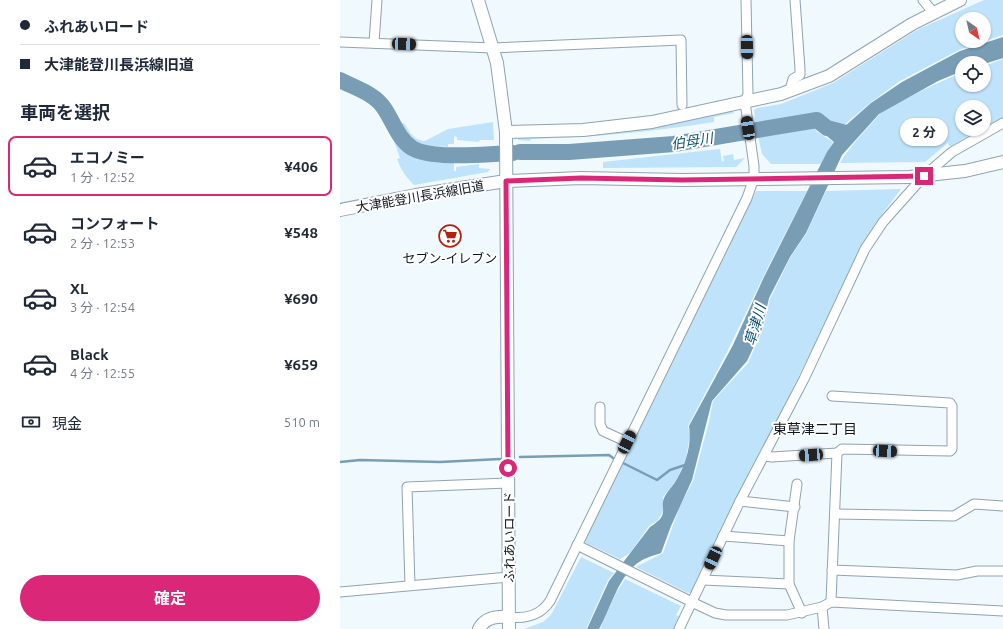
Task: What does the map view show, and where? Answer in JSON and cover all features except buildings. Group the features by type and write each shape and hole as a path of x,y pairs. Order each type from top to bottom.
{"street":[{"path":"374,43 378,0"},
{"name":"ふれあいロード","path":"478,0 493,48 500,81 506,135 509,623"},
{"path":"479,629 486,621 498,616 509,623 528,617 544,609 577,545 747,198 754,178 753,156 745,108 748,94 746,0"},
{"path":"790,90 793,79 800,75 795,0"},
{"path":"923,0 933,12"},
{"path":"506,135 583,130 745,108 829,76 933,12 960,0"},
{"path":"340,42 493,48 681,40 682,106"},
{"path":"679,629 689,599 702,580 740,501 765,456 804,379 866,249 883,222 924,176 948,155 968,141 1003,123"},
{"path":"948,155 949,165 956,172"},
{"name":"大津能登川長浜線旧道","path":"340,210 416,195 506,181 581,178 682,180 924,176 956,172 1003,162"},
{"path":"765,456 772,457 837,453 842,449 950,451 952,449 952,406 950,403 832,396"},
{"path":"600,407 600,424 603,431 627,442"},
{"path":"831,602 837,453"},
{"path":"410,585 407,487 508,483"},
{"path":"797,484 795,507 789,541 789,584 802,613"},
{"path":"740,501 795,507"},
{"path":"835,514 954,516 974,504 1003,506"},
{"path":"723,536 789,541"},
{"path":"577,545 715,613 726,615 787,615 802,613 822,607 831,602 1003,611"},
{"path":"832,570 957,575 977,571 1003,571"},
{"path":"340,592 509,577"},
{"path":"702,580 789,584"},
{"path":"822,607 824,629"}],"shaded area":[{"path":"984,0 1003,0 1003,35 991,39 991,12 957,12"},
{"path":"955,13 955,48 965,48 900,81 870,103 844,125 827,125 818,116 756,126 754,110 757,108 781,104 833,83 917,30"},
{"path":"1003,59 1003,118 991,124 991,100 955,100 955,136 968,136 950,147 948,143 925,162 840,163 848,150 879,115 918,92 955,76 955,92 991,92 991,63"},
{"path":"732,110 734,113 714,117 714,122 691,126 623,134 531,139 530,141 518,140 520,137 621,132"},
{"path":"400,122 405,124 415,138 425,141 448,129 493,122 494,140 480,140 479,142 457,140 457,137 454,136 454,144 448,144 448,147 430,146 414,141 410,138"},
{"path":"805,125 815,126 816,131 833,142 821,164 771,164 762,154 757,131 778,133"},
{"path":"394,141 400,148 414,156 429,160 454,161 454,171 456,171 456,167 479,164 479,168 490,169 488,172 414,185 404,173 397,159 400,158"},
{"path":"720,149 722,162 724,161 723,156 733,154 734,160 745,158 736,167 603,168 603,162"},
{"path":"901,189 880,217 863,247 692,592 688,593 636,567 663,553 680,506 693,481 709,422 713,401 748,363 763,329 770,299 790,258 806,234 826,191"},
{"path":"756,191 807,191 727,352 688,426 690,435 686,458 677,479 663,497 663,512 657,521 649,526 630,553 620,559 586,543 584,539"},
{"path":"581,557 614,573 608,580 586,629 524,629 543,622 551,615"},
{"path":"625,579 681,606 676,615 680,617 674,629 600,629 615,595"}],"water":[{"name":"草津川","path":"1003,37 1003,58 991,62 991,56 955,56 955,74 938,81 879,114 842,155 806,233 790,257 769,298 762,329 747,361 712,401 692,480 671,526 661,553 643,560 634,566 618,588 599,629 587,629 609,581 650,527 661,518 663,514 663,500 676,481 686,460 690,440 689,426 733,345 764,277 827,152 834,142 828,137 827,128 844,127 871,103 902,82 960,51 969,48 991,48 991,41"}],"waterway":[{"name":"伯母川","path":"340,80 375,98 384,108 403,140 412,148 421,152 446,155 513,153"},
{"name":"伯母川","path":"520,152 569,152 674,144 817,120 827,128 846,133"},
{"path":"520,457 609,455 613,458"},
{"path":"340,462 360,460 440,462 500,459"},
{"path":"623,463 657,480 670,470 685,465"}],"place":[{"name":"セブン-イレブン","path":"450,236"}],"district":[{"name":"東草津二丁目","path":"815,429"}],"route":[{"path":"508,468 506,181 581,178 682,180 924,176"}]}
